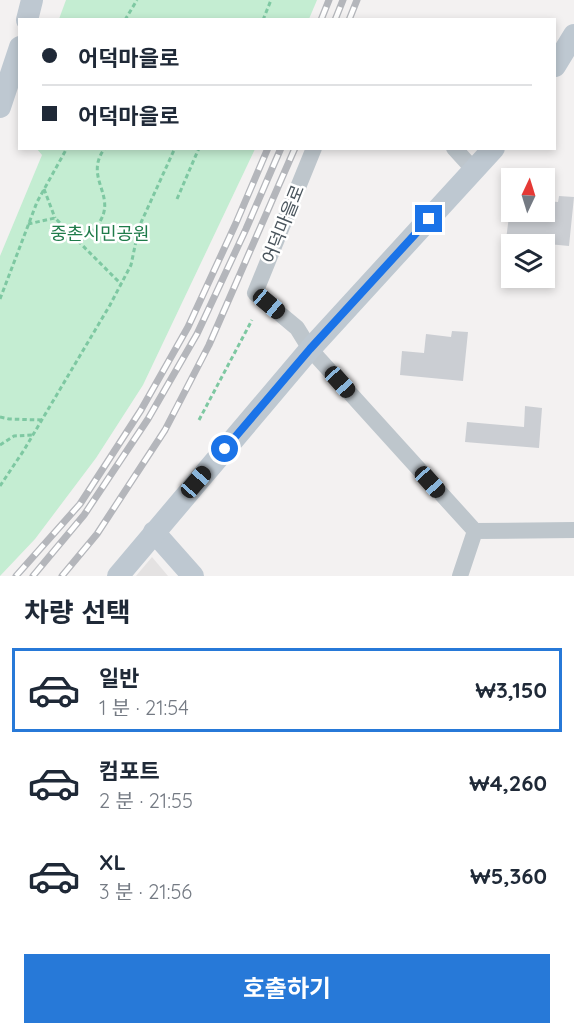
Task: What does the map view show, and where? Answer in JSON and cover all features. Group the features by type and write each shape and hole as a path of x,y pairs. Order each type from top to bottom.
{"main road":[{"path":"28,18 32,0"},
{"path":"556,65 574,35"},
{"path":"0,107 18,53"},
{"path":"118,576 310,349 492,150"},
{"path":"154,532 193,576"}],"street":[{"name":"어덕마을로","path":"313,150 255,293 297,328 310,349 475,531"},
{"path":"456,150 474,170"},
{"path":"460,576 475,531 574,530"}],"path":[{"path":"126,18 137,0"},
{"path":"264,18 271,0"},
{"path":"0,299 28,224 66,150"},
{"path":"79,242 93,232 105,211 106,200 97,174 98,159 104,150"},
{"path":"0,486 110,306 131,264 140,227 174,150"},
{"path":"177,199 198,150"},
{"path":"44,189 56,218 121,284"},
{"path":"28,224 56,218"},
{"path":"199,420 252,320"},
{"path":"0,417 42,420"},
{"path":"0,446 14,436 33,435"}],"shaded area":[{"path":"152,557 168,576 136,576"}],"green space":[{"path":"66,0 317,0 309,18 59,18"},
{"name":"중촌시민공원","path":"38,150 255,150 143,385 96,458 35,539 0,576 0,256 42,155"}],"building":[{"path":"559,196 574,197 569,246 555,245 555,234 507,234 508,222 555,222 555,202 558,202"},
{"path":"452,331 468,332 463,381 400,375 402,351 424,353 426,334 451,337"},
{"path":"525,406 542,408 539,448 465,442 467,422 524,427"}],"railway":[{"path":"322,18 329,0"},
{"path":"336,18 343,0"},
{"path":"350,18 357,0"},
{"path":"16,576 80,504 141,410 188,327 267,150"},
{"path":"33,576 84,515 148,419 197,334 280,150"},
{"path":"62,576 97,534 165,430 209,345 294,150"}],"route":[{"path":"225,449 310,349 429,219"}]}
